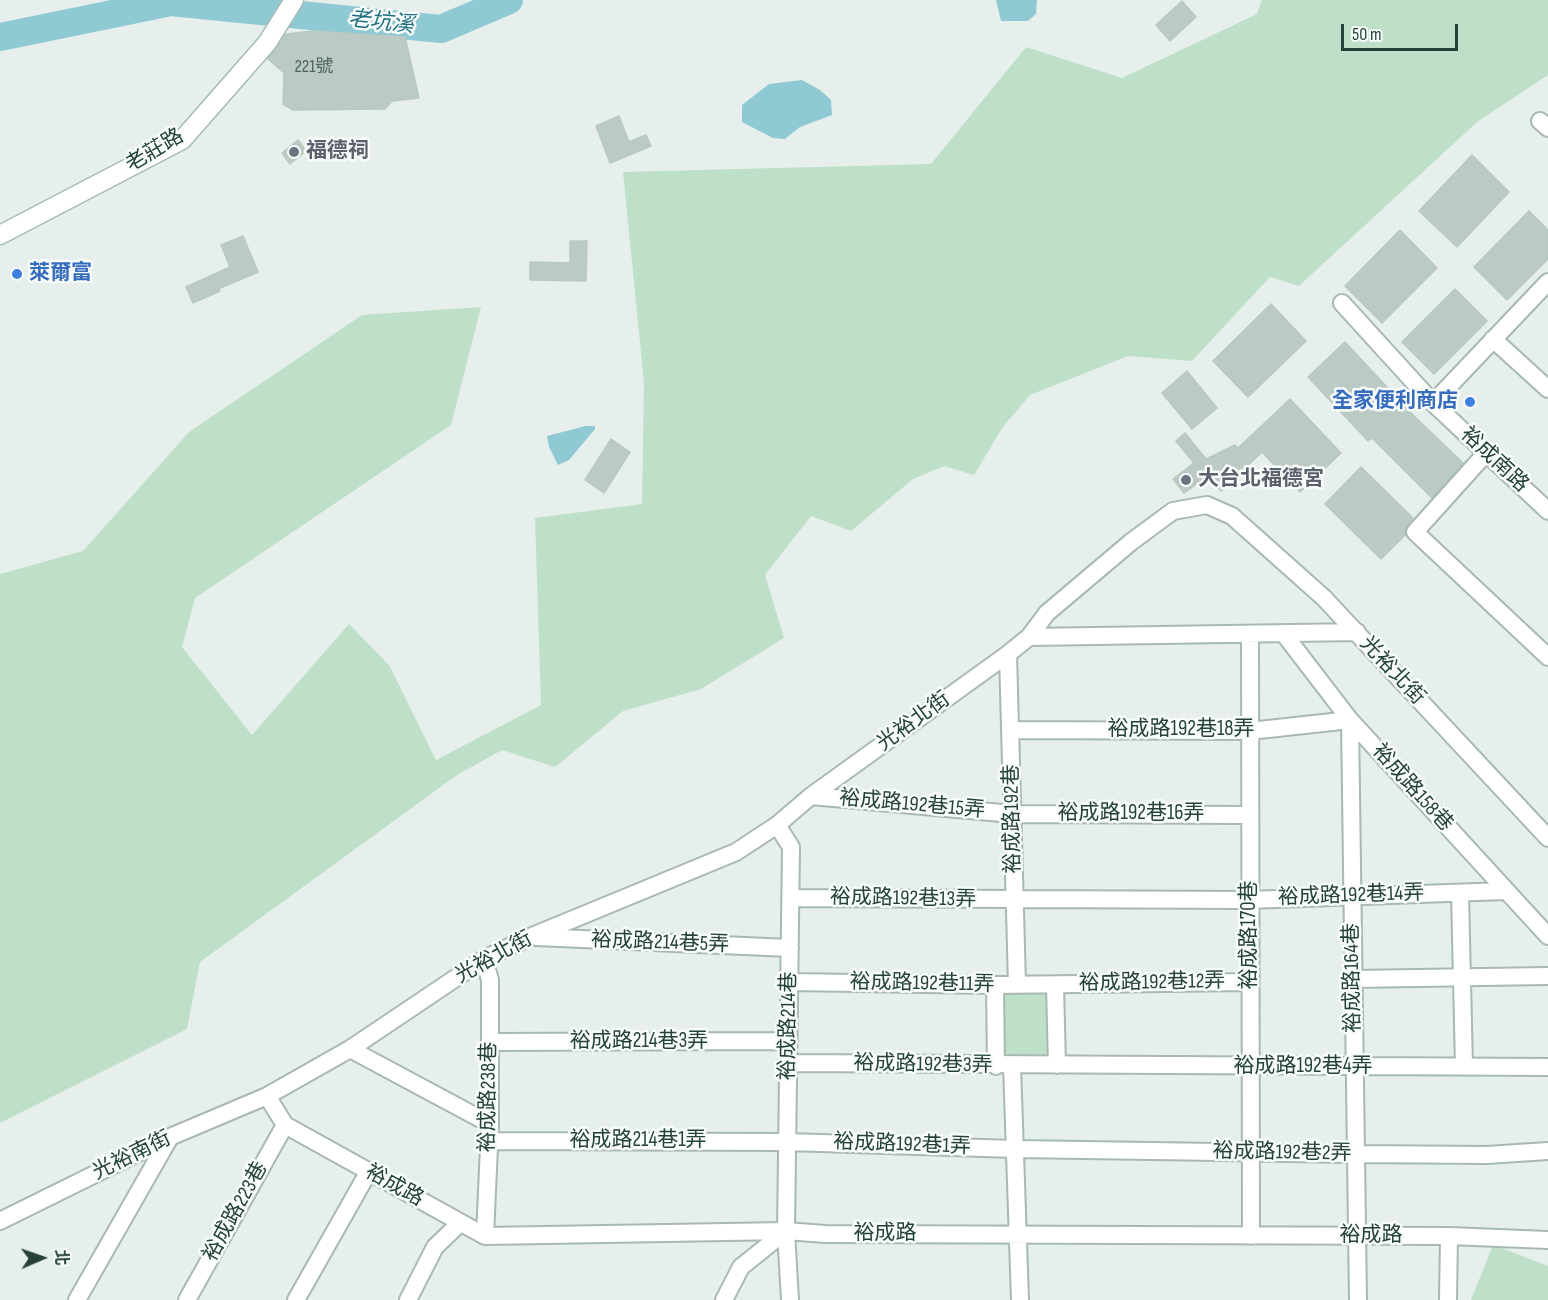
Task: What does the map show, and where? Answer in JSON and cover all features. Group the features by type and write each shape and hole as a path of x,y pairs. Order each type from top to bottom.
{"street":[{"name":"老莊路","path":"0,235 182,140 267,43 294,0"},
{"path":"1433,403 1548,282"},
{"name":"裕成南路","path":"1342,303 1433,403 1548,511"},
{"path":"1493,339 1548,389"},
{"path":"1487,452 1414,532 1548,657"},
{"path":"1029,637 1047,613 1131,542 1173,511 1207,505 1232,516 1324,598 1357,633"},
{"name":"光裕北街","path":"267,1095 350,1049 484,959 530,937 736,852 777,825 811,796 1029,637 1357,633 1548,838"},
{"name":"裕成路170巷","path":"1250,634 1251,1236"},
{"name":"裕成路158巷","path":"1284,634 1350,720 1548,936"},
{"name":"裕成路192巷","path":"1008,654 1017,984"},
{"name":"裕成路192巷18弄","path":"1011,730 1250,731 1350,720"},
{"name":"裕成路164巷","path":"1350,720 1355,1237 1358,1300"},
{"name":"裕成路192巷15弄","path":"811,796 1013,814"},
{"name":"裕成路192巷16弄","path":"1013,814 1250,815"},
{"name":"裕成路214巷","path":"777,825 791,847 786,1231 789,1292"},
{"name":"裕成路192巷14弄","path":"1016,900 1250,900 1506,891"},
{"path":"1460,892 1464,1067"},
{"name":"裕成路192巷13弄","path":"790,898 1016,900"},
{"name":"裕成路214巷5弄","path":"530,937 790,948"},
{"name":"裕成路238巷","path":"484,959 490,980 490,1132 485,1236"},
{"path":"1353,978 1548,976"},
{"name":"裕成路192巷11弄","path":"789,982 1055,985"},
{"name":"裕成路192巷12弄","path":"1055,985 1250,982"},
{"path":"995,985 1016,1149 1020,1300"},
{"path":"1055,985 1057,1065"},
{"name":"裕成路214巷3弄","path":"490,1042 789,1041"},
{"path":"350,1049 490,1132"},
{"name":"裕成路192巷3弄","path":"788,1063 1057,1065"},
{"name":"裕成路192巷4弄","path":"1057,1065 1548,1067"},
{"path":"267,1095 285,1125"},
{"name":"光裕南街","path":"0,1221 170,1137 267,1095"},
{"name":"裕成路","path":"285,1125 485,1236 786,1231 825,1234 1449,1236 1548,1240"},
{"name":"裕成路223巷","path":"187,1300 285,1125"},
{"name":"裕成路214巷1弄","path":"490,1132 787,1142"},
{"path":"77,1300 170,1137"},
{"name":"裕成路192巷1弄","path":"787,1142 1016,1149"},
{"name":"裕成路192巷2弄","path":"1016,1149 1487,1155 1548,1151"},
{"path":"296,1300 369,1171"},
{"path":"408,1300 435,1247 460,1223"},
{"path":"724,1300 741,1267 786,1231"},
{"path":"1448,1300 1449,1236"}],"green space":[{"path":"1262,0 1548,0 1548,75 1477,122 1299,286 1270,277 1192,361 1128,356 1030,395 1002,428 974,475 944,466 913,479 851,531 811,516 765,575 784,638 701,689 623,711 555,767 502,750 457,775 200,962 187,1029 0,1123 0,574 83,551 189,432 362,315 481,307 451,425 195,598 182,647 252,735 349,624 389,665 436,760 541,705 535,518 642,504 644,383 623,172 931,164 1026,47 1122,78 1257,14"},
{"path":"999,993 1046,994 1049,1055 1000,1055"},
{"path":"1493,1245 1548,1266 1548,1300 1471,1300"}],"water":[{"path":"996,0 1037,0 1036,14 1028,21 1001,21"},
{"path":"802,80 820,90 831,100 832,115 800,127 785,139 773,138 742,122 742,105 769,84"},
{"path":"586,426 595,426 595,429 569,460 558,465 549,447 547,436"}],"building":[{"path":"1182,1 1196,17 1170,41 1156,25"},
{"path":"313,31 405,37 419,98 392,101 385,109 293,110 283,104 284,73 268,59 286,34"},
{"path":"619,116 629,142 646,135 651,146 610,163 596,126"},
{"name":"福德祠","path":"298,140 306,151 290,164 282,153"},
{"path":"1472,155 1509,192 1457,247 1419,211"},
{"path":"1529,211 1548,230 1548,259 1507,300 1474,267"},
{"path":"1400,230 1437,268 1382,323 1345,286"},
{"path":"243,236 258,272 218,289 220,291 193,303 186,287 230,267 221,245"},
{"path":"570,241 587,241 586,281 530,280 530,262 570,263"},
{"path":"1455,289 1487,321 1434,374 1402,342"},
{"path":"1271,304 1306,341 1248,397 1213,361"},
{"path":"1345,342 1414,416 1463,463 1432,498 1372,438 1368,441 1308,377"},
{"path":"1187,371 1217,408 1192,429 1162,393"},
{"path":"1290,399 1341,453 1300,492 1262,452 1221,491 1208,476 1184,493 1173,479 1194,463 1176,441 1185,433 1206,459 1235,445 1238,448"},
{"path":"611,439 630,452 604,493 585,480"},
{"path":"1361,467 1413,518 1405,529 1405,535 1381,559 1325,504"}],"waterway":[{"name":"老坑溪","path":"0,37 171,2 441,29 509,0"}],"place":[{"name":"福德祠","path":"294,152"},
{"name":"萊爾富","path":"17,274"},
{"name":"全家便利商店","path":"1470,402"},
{"name":"大台北福德宮","path":"1186,480"}]}
